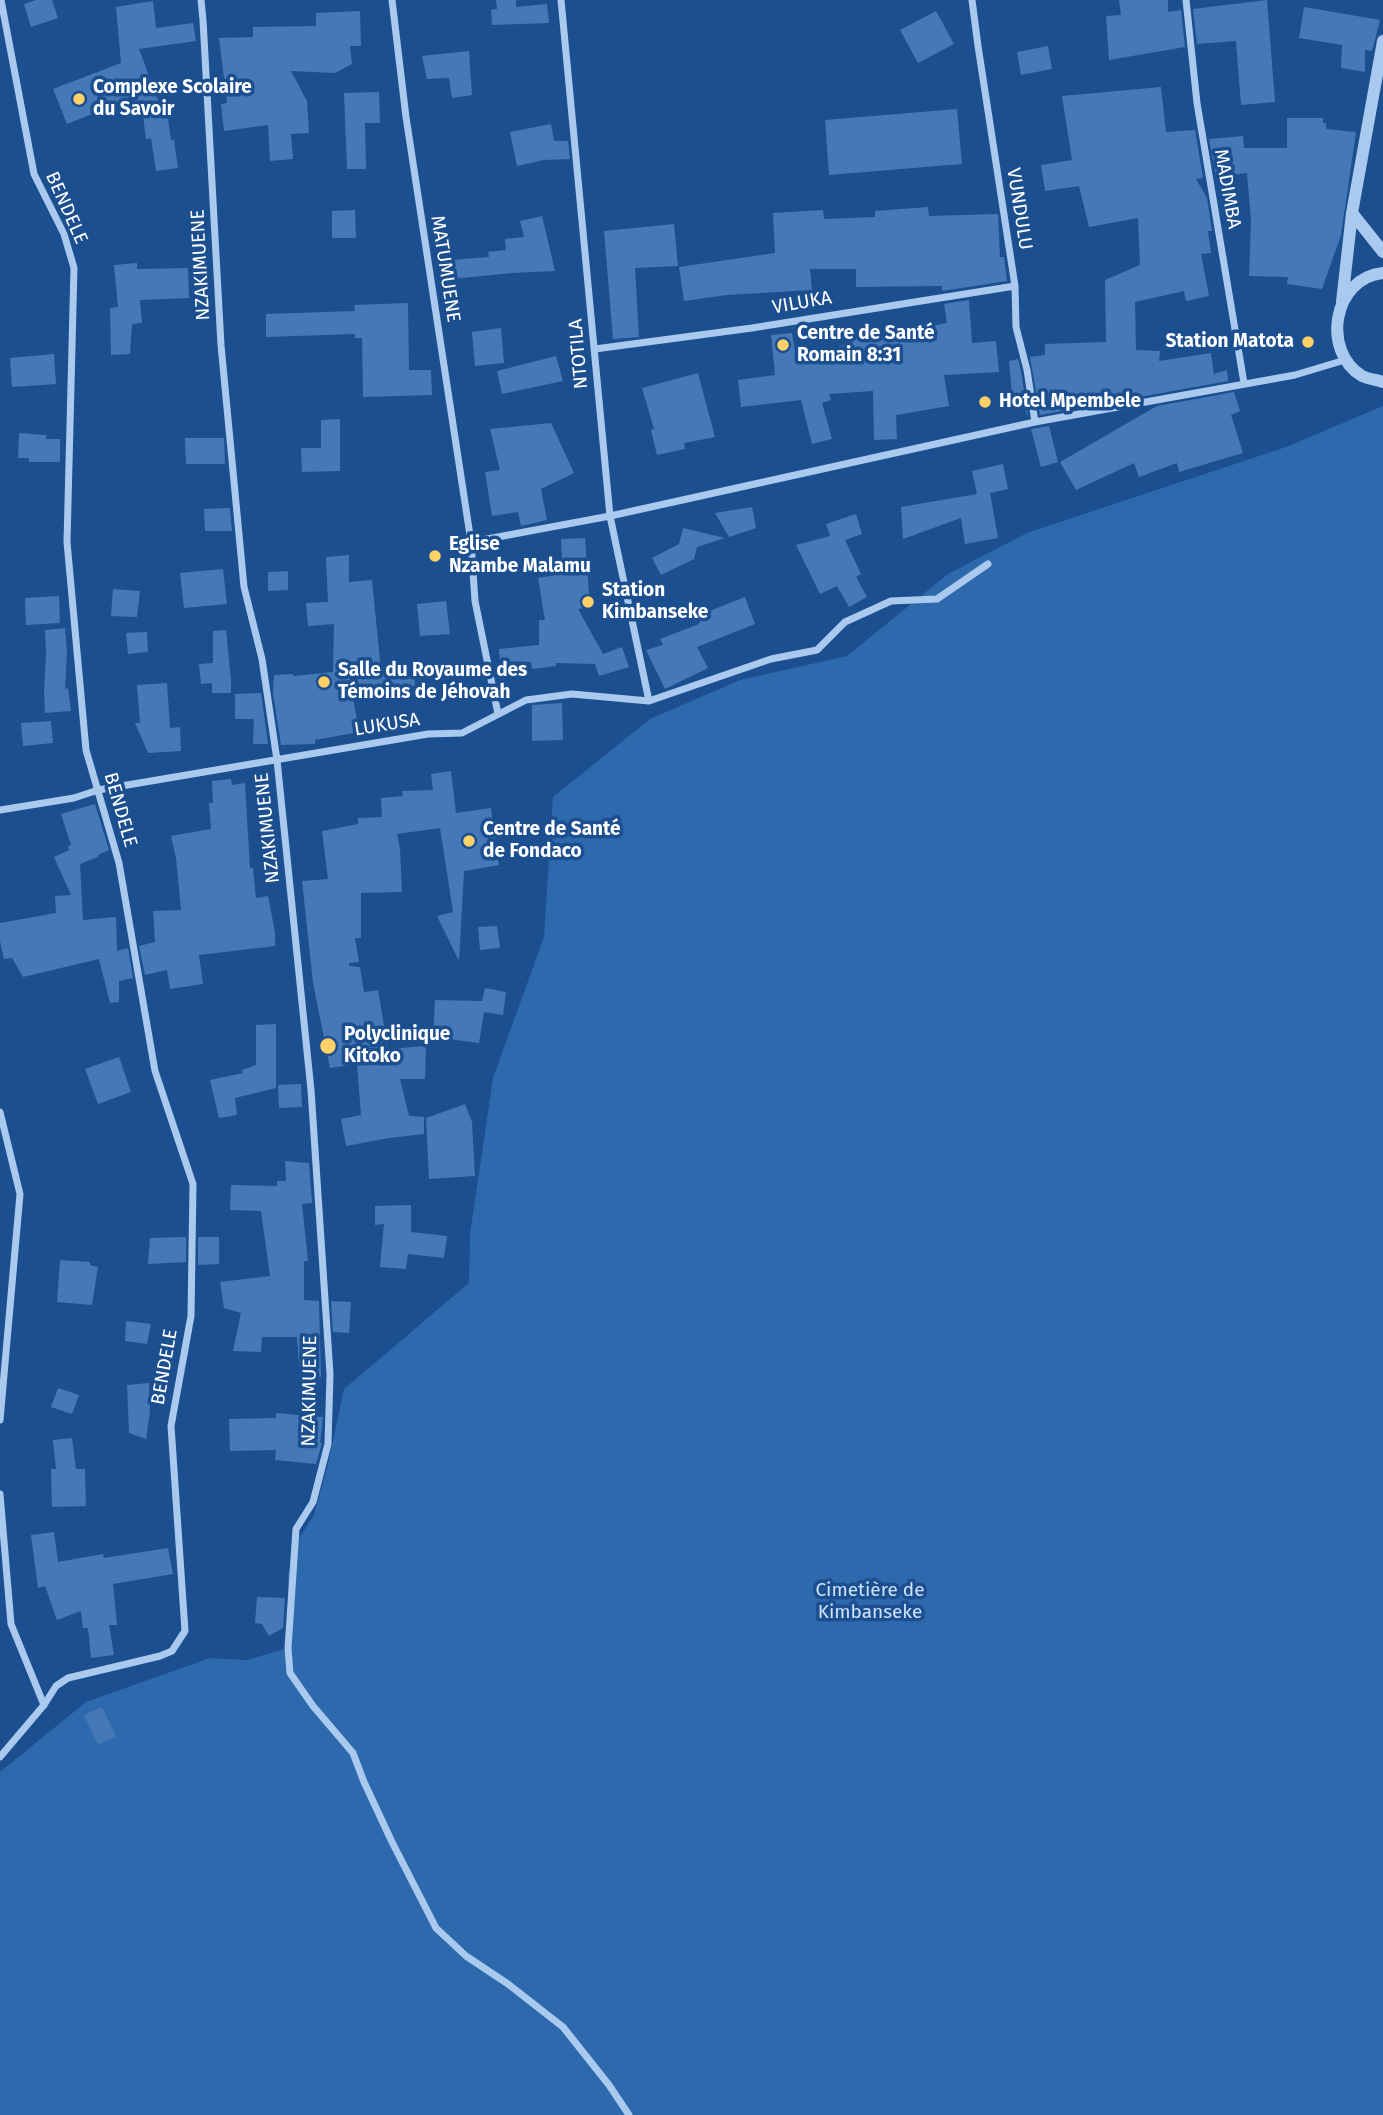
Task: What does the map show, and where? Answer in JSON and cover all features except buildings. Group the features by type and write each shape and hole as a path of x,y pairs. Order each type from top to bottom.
{"street":[{"name":"BENDELE","path":"1,0 34,174 64,234 74,268 67,542 86,750 118,863 155,1071 193,1184 191,1316 171,1426 185,1631 172,1651 160,1656 68,1678 56,1686 44,1704"},
{"name":"NZAKIMUENE","path":"201,0 221,345 244,587 262,659 277,760 311,1090 330,1374 328,1444 313,1502 296,1529 288,1648 290,1673 313,1706 353,1752 392,1842 436,1928 466,1956 564,2027 629,2115"},
{"name":"MATUMUENE","path":"392,0 406,117 471,542 475,601 498,713"},
{"name":"NTOTILA","path":"561,0 610,516 649,701"},
{"name":"VUNDULU","path":"972,0 1015,286 1016,327 1027,370 1035,422"},
{"name":"MADIMBA","path":"1186,0 1197,103 1244,383"},
{"path":"1383,41 1352,214 1342,302 1335,329 1345,360 1363,376 1383,382"},
{"path":"1352,214 1383,252"},
{"path":"1342,302 1356,284 1383,273"},
{"name":"VILUKA","path":"595,349 752,328 1015,286"},
{"path":"471,542 610,516 1035,422 1295,375 1345,360"},
{"path":"649,701 771,659 817,650 845,622 891,601 937,599 988,564"},
{"name":"LUKUSA","path":"0,810 75,797 98,790 428,734 462,733 526,700 572,694 649,701"},
{"path":"0,1112 20,1194 0,1420"},
{"path":"0,1494 11,1623 44,1704 0,1757"}],"green space":[{"name":"Cimetière de Kimbanseke","path":"1383,406 1383,2115 0,2115 0,1772 86,1702 210,1658 247,1660 288,1648 288,1574 298,1540 314,1515 344,1389 469,1283 470,1234 493,1078 544,937 553,797 650,719 740,680 847,656 948,574 1027,533 1286,447"}],"place":[{"name":"Complexe Scolaire du Savoir","path":"79,99"},
{"name":"Station Matota","path":"1308,342"},
{"name":"Centre de Santé Romain 8:31","path":"783,345"},
{"name":"Hotel Mpembele","path":"985,402"},
{"name":"Eglise Nzambe Malamu","path":"435,556"},
{"name":"Station Kimbanseke","path":"588,602"},
{"name":"Salle du Royaume des Témoins de Jéhovah","path":"324,682"},
{"name":"Centre de Santé de Fondaco","path":"469,841"},
{"name":"Polyclinique Kitoko","path":"328,1046"}]}
